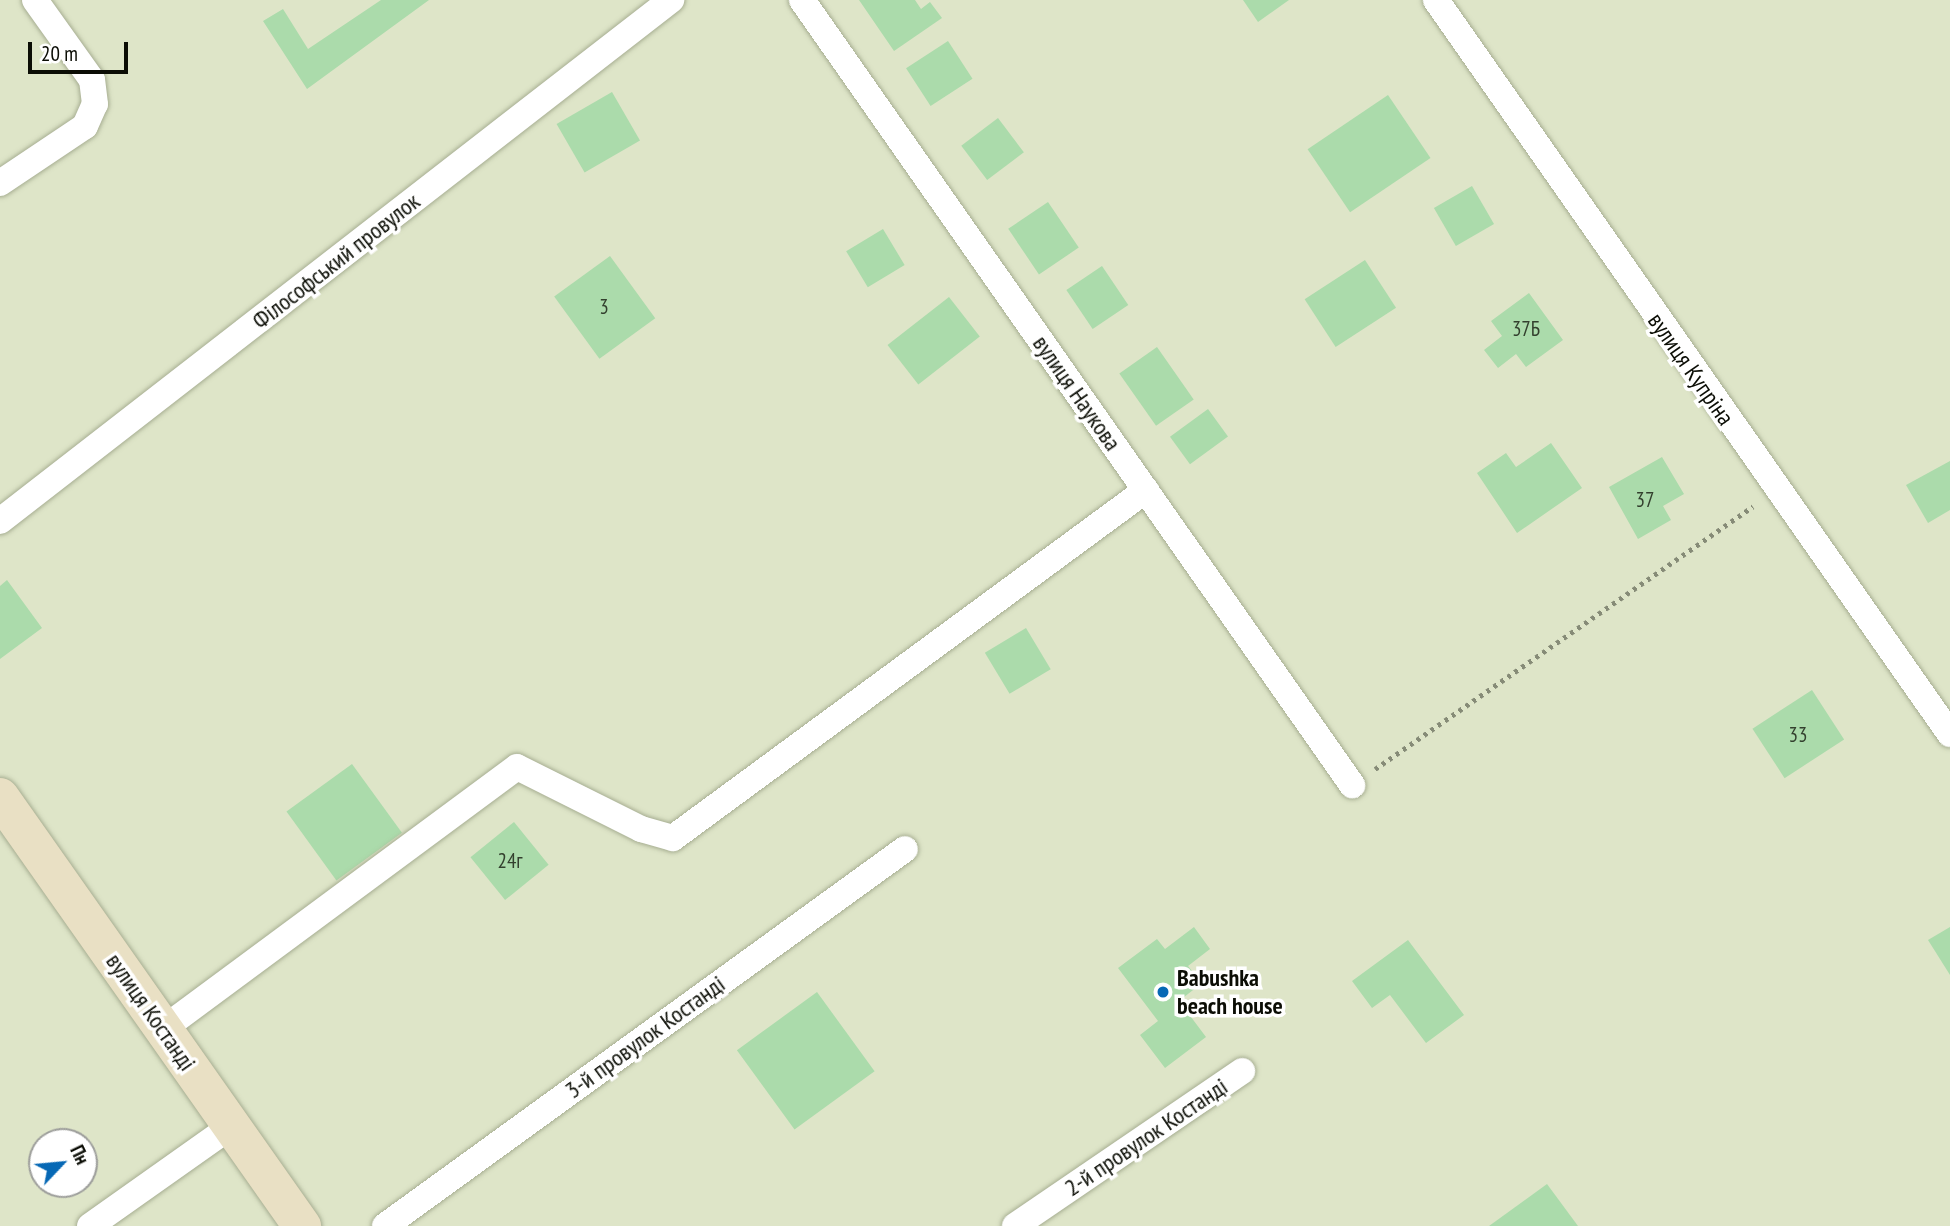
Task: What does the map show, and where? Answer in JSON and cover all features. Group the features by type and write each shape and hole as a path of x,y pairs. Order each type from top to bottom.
{"street":[{"path":"0,183 85,126 95,104 92,80 35,0"},
{"name":"Філософський провулок","path":"0,521 671,0"},
{"name":"вулиця Наукова","path":"802,0 1352,785"},
{"name":"вулиця Купріна","path":"1436,0 1776,490 1950,734"},
{"path":"163,1029 517,767 641,829 673,838 1146,490"},
{"name":"вулиця Костанді","path":"0,797 302,1226"},
{"name":"3-й провулок Костанді","path":"385,1226 905,849"},
{"name":"2-й провулок Костанді","path":"1015,1226 1242,1071"},
{"path":"90,1226 232,1126"}],"path":[{"path":"1352,785 1776,490"}],"building":[{"path":"381,0 429,0 307,89 263,21 283,9 308,49"},
{"path":"859,0 915,0 921,9 930,2 942,18 894,51"},
{"path":"1243,0 1289,0 1258,22"},
{"path":"948,41 973,79 931,106 906,68"},
{"path":"612,92 640,140 585,172 557,124"},
{"path":"1388,95 1430,158 1350,212 1308,149"},
{"path":"998,118 1024,152 987,180 961,146"},
{"path":"1472,186 1494,224 1456,246 1434,208"},
{"path":"1048,202 1079,248 1039,274 1008,229"},
{"path":"883,229 905,265 868,287 846,251"},
{"path":"610,256 655,318 599,359 554,297"},
{"path":"1365,260 1396,308 1336,347 1305,299"},
{"path":"1102,266 1128,305 1093,329 1066,290"},
{"path":"1529,293 1563,340 1526,367 1516,354 1498,368 1484,350 1502,336 1491,321"},
{"path":"949,297 980,336 918,384 888,345"},
{"path":"1157,347 1194,399 1156,426 1119,373"},
{"path":"1208,409 1228,437 1190,464 1170,437"},
{"path":"1551,443 1582,488 1517,533 1477,473 1506,453 1516,467"},
{"path":"1662,457 1684,494 1663,506 1671,520 1638,539 1609,487"},
{"path":"1950,461 1950,510 1928,523 1906,485"},
{"path":"7,580 42,628 0,659 0,586"},
{"path":"1026,628 1051,669 1010,694 985,653"},
{"path":"1812,690 1844,739 1785,778 1752,729"},
{"path":"352,764 402,833 336,880 286,812"},
{"path":"514,822 549,865 505,900 470,857"},
{"name":"Babushka beach house","path":"1194,927 1210,949 1188,966 1202,983 1179,1001 1206,1037 1165,1068 1140,1035 1158,1021 1118,968 1157,939 1165,949"},
{"path":"1950,927 1950,975 1928,940"},
{"path":"1408,940 1464,1015 1426,1043 1390,995 1372,1008 1352,981"},
{"path":"817,992 875,1071 795,1129 737,1050"},
{"path":"1547,1184 1578,1226 1489,1226"}],"place":[{"name":"Babushka beach house","path":"1163,992"}]}
